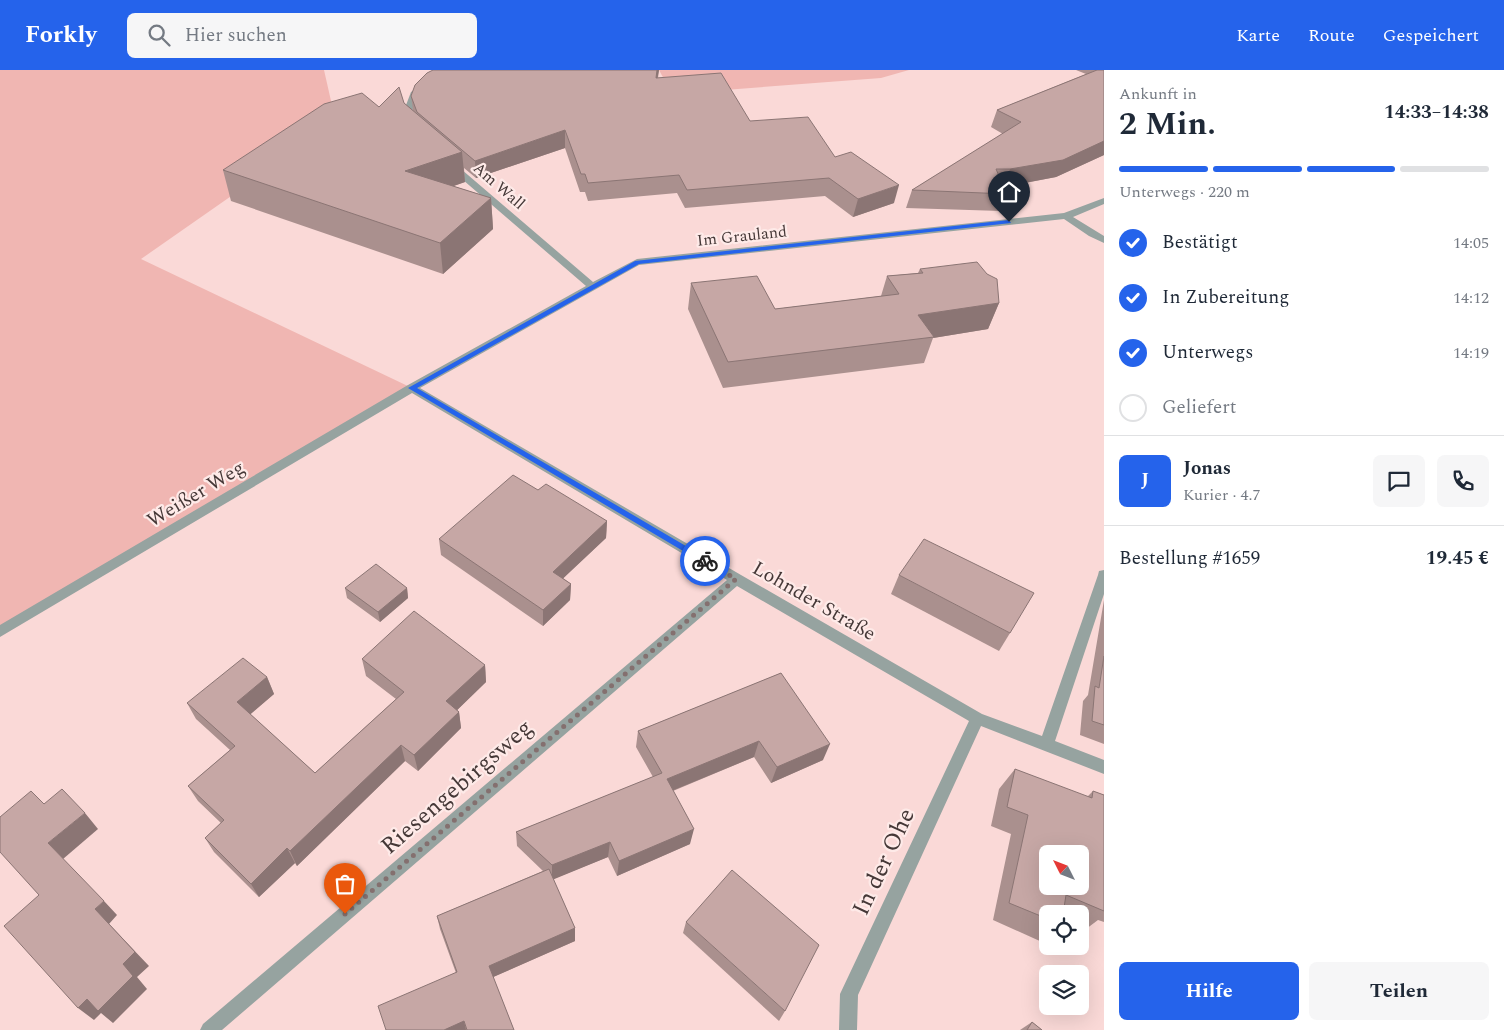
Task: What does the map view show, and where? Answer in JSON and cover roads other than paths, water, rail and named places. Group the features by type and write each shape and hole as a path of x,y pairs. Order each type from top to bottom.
{"street":[{"path":"413,131 407,113 415,92 429,84"},
{"name":"Am Wall","path":"441,156 593,288"},
{"name":"Im Grauland","path":"412,388 637,262 1066,216 1104,201"},
{"path":"1066,216 1104,240"},
{"name":"Lohnder Straße","path":"412,388 736,579 977,718 1104,767"},
{"name":"Weißer Weg","path":"0,632 412,388"},
{"path":"1046,744 1104,575"},
{"name":"Riesengebirgsweg","path":"209,1030 736,579"},
{"name":"In der Ohe","path":"848,1030 850,994 977,718"}]}
